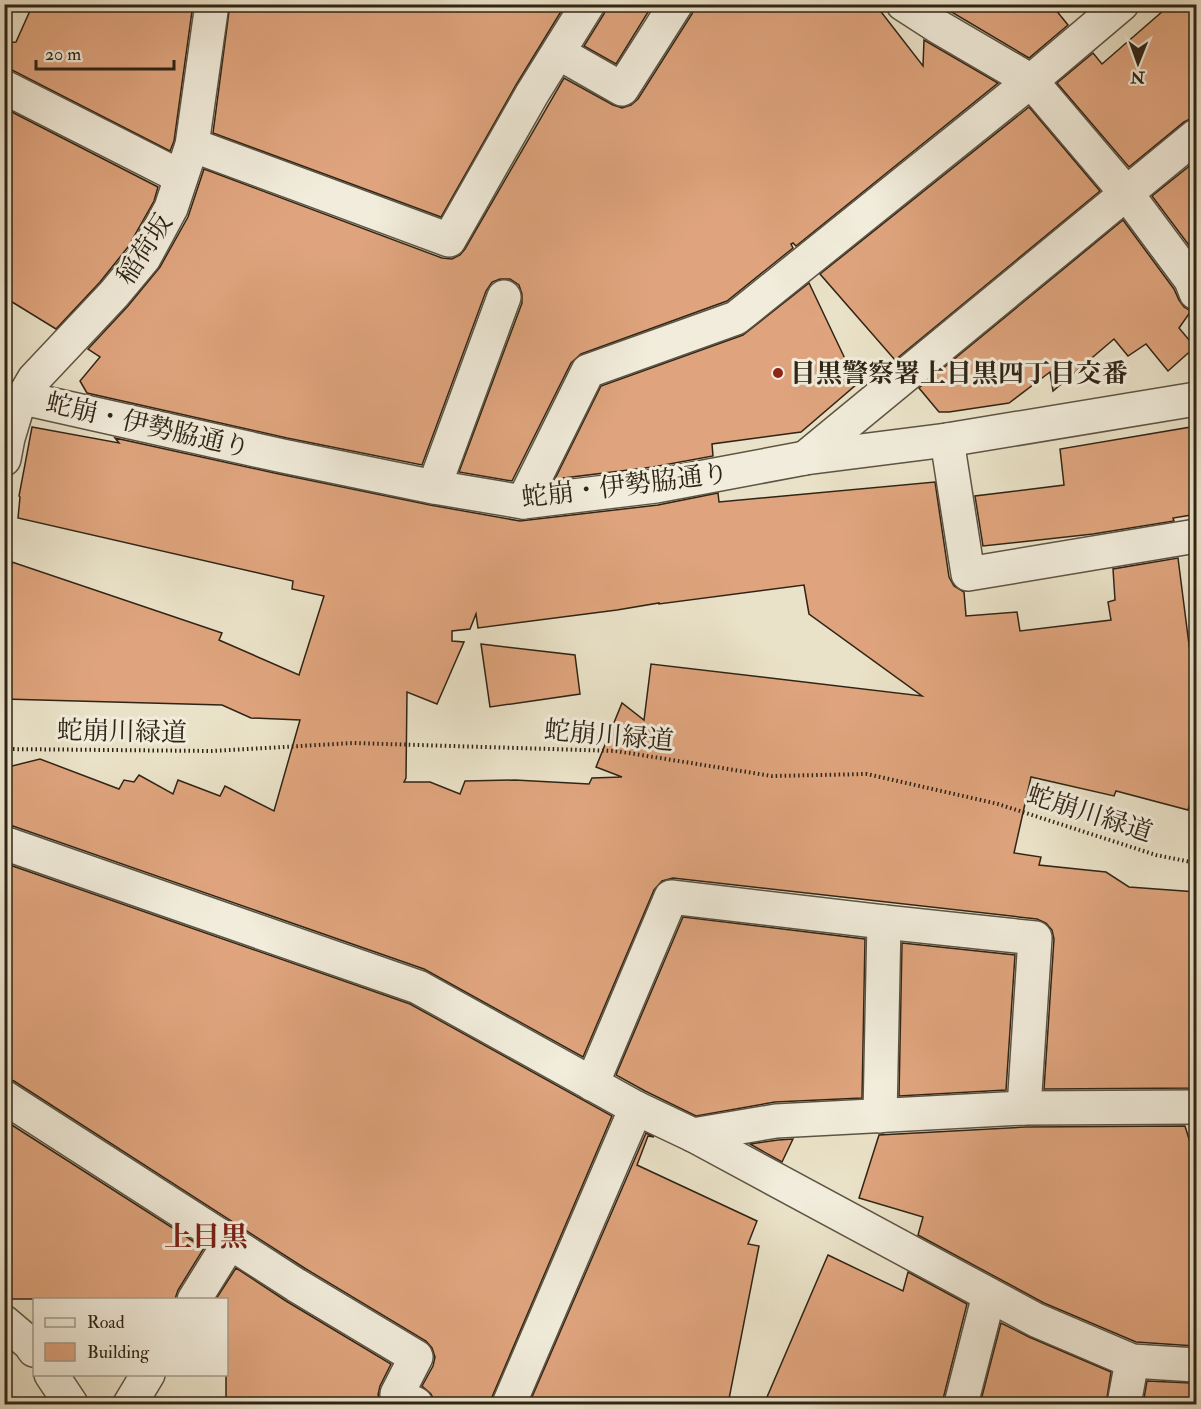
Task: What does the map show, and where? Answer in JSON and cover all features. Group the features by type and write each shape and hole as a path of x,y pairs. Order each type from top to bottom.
{"street":[{"name":"稲荷坂","path":"4,459 15,402 144,258 171,208 192,146 212,4"},
{"path":"192,146 449,240 532,94 588,4"},
{"path":"559,53 622,89 676,4"},
{"path":"903,4 1031,81 1127,194 1191,280 1197,293"},
{"path":"523,502 588,372 736,318 1031,81 1122,4"},
{"path":"4,87 181,177"},
{"path":"805,458 1197,136"},
{"path":"434,487 504,297"},
{"name":"蛇崩・伊勢脇通り","path":"15,402 161,429 434,487 523,502 656,486 805,458 947,440 1197,399"},
{"path":"947,440 968,574 1197,536"},
{"path":"4,843 418,987 636,1108 693,1135 1036,1320 1132,1361 1197,1365"},
{"path":"592,1084 671,897 1035,938 1024,1108"},
{"path":"880,1116 884,922"},
{"path":"4,1096 296,1285 416,1357 397,1394 416,1404"},
{"path":"693,1135 776,1122 1024,1108 1197,1107"},
{"path":"509,1404 636,1108"},
{"path":"195,1298 230,1242"},
{"path":"961,1404 989,1295"},
{"path":"4,1322 33,1348"},
{"path":"1124,1404 1132,1361"},
{"path":"52,1376 71,1404"},
{"path":"130,1404 147,1376"}],"path":[{"name":"蛇崩川緑道","path":"4,749 212,751 352,743 388,744 616,751 772,776 867,774 998,804 1156,855 1197,863"}],"building":[{"path":"33,4 193,4 174,141 170,151 12,70 4,69 4,43 16,42"},
{"path":"230,4 565,5 516,85 441,217 213,133"},
{"path":"607,4 653,4 616,64 584,46 604,14"},
{"path":"695,4 875,4 923,66 924,40 998,83 796,246 791,244 793,248 727,301 581,354 571,363 512,481 459,472 522,303 519,285 510,279 492,282 486,291 422,465 287,438 87,393 80,381 100,357 88,349 160,267 188,217 204,169 442,258 452,259 465,249 564,78 613,105 622,108 631,105 638,99 692,14"},
{"path":"938,4 1051,4 1068,25 1029,58"},
{"path":"1171,4 1197,4 1197,118 1184,122 1129,167 1057,83 1093,53 1102,64"},
{"path":"1029,107 1100,191 895,360 820,274"},
{"path":"4,108 158,187 154,201 128,247 100,282 56,329 4,297"},
{"path":"1197,160 1197,256 1152,196"},
{"path":"1123,220 1174,289 1184,307 1191,311 1179,328 1195,347 1168,371 1146,344 1128,356 1114,339 1053,391 1050,372 1009,403 939,412 919,388"},
{"path":"809,283 857,384 801,432 712,444 713,456 653,467 555,479 601,386 743,335"},
{"path":"1197,426 1197,514 1173,518 1174,521 1093,534 983,546 975,496 1064,485 1060,449"},
{"path":"32,427 119,443 115,438 430,505 520,521 658,505 718,493 719,502 935,482 949,577 954,586 964,592 966,616 1017,612 1020,631 1111,620 1108,602 1115,600 1113,569 1178,558 1193,676 1197,676 1197,780 1188,810 1116,791 1114,796 1031,777 1014,853 1041,857 1039,865 1106,872 1129,887 1197,892 1197,1088 1044,1089 1054,939 1052,930 1046,923 1037,919 673,878 662,881 654,890 583,1057 424,969 10,825 4,825 4,768 40,759 119,789 124,780 134,782 139,775 173,794 178,780 220,796 225,786 274,811 300,720 251,718 222,705 4,699 4,587 9,588 12,562 222,633 219,640 299,675 324,596 292,589 293,581 18,518 19,496","holes":["804,585 809,614 922,696 651,664 644,720 622,703 596,767 622,777 592,778 589,784 515,780 465,781 460,794 430,782 404,782 406,778 407,692 437,704 464,642 452,641 452,631 470,629 476,614 478,628"]},
{"path":"481,644 575,655 580,694 490,707"},
{"path":"4,863 410,1004 612,1116 491,1404 435,1403 431,1394 422,1386 433,1366 435,1357 426,1341 306,1269 14,1081 4,1078"},
{"path":"683,917 865,939 862,1098 775,1102 696,1116 616,1075"},
{"path":"902,943 1015,955 1006,1090 899,1096"},
{"path":"4,1120 204,1248 175,1298 4,1299"},
{"path":"1185,1126 1197,1165 1197,1332 1195,1346 1136,1342 1044,1303 918,1235 923,1217 859,1198 879,1135 1025,1127"},
{"path":"646,1133 654,1137 648,1136 637,1165 757,1221 748,1244 759,1246 728,1404 529,1404"},
{"path":"793,1139 782,1162 750,1144 778,1140"},
{"path":"828,1255 903,1291 908,1272 967,1304 943,1404 764,1404"},
{"path":"236,1268 391,1364 380,1386 378,1395 382,1404 226,1404 228,1298 217,1298"},
{"path":"1001,1323 1111,1372 1106,1404 980,1404"},
{"path":"1147,1381 1191,1383 1189,1404 1143,1404"}],"place":[{"name":"目黒警察署上目黒四丁目交番","path":"778,373"}],"district":[{"name":"上目黒","path":"206,1236"}]}
